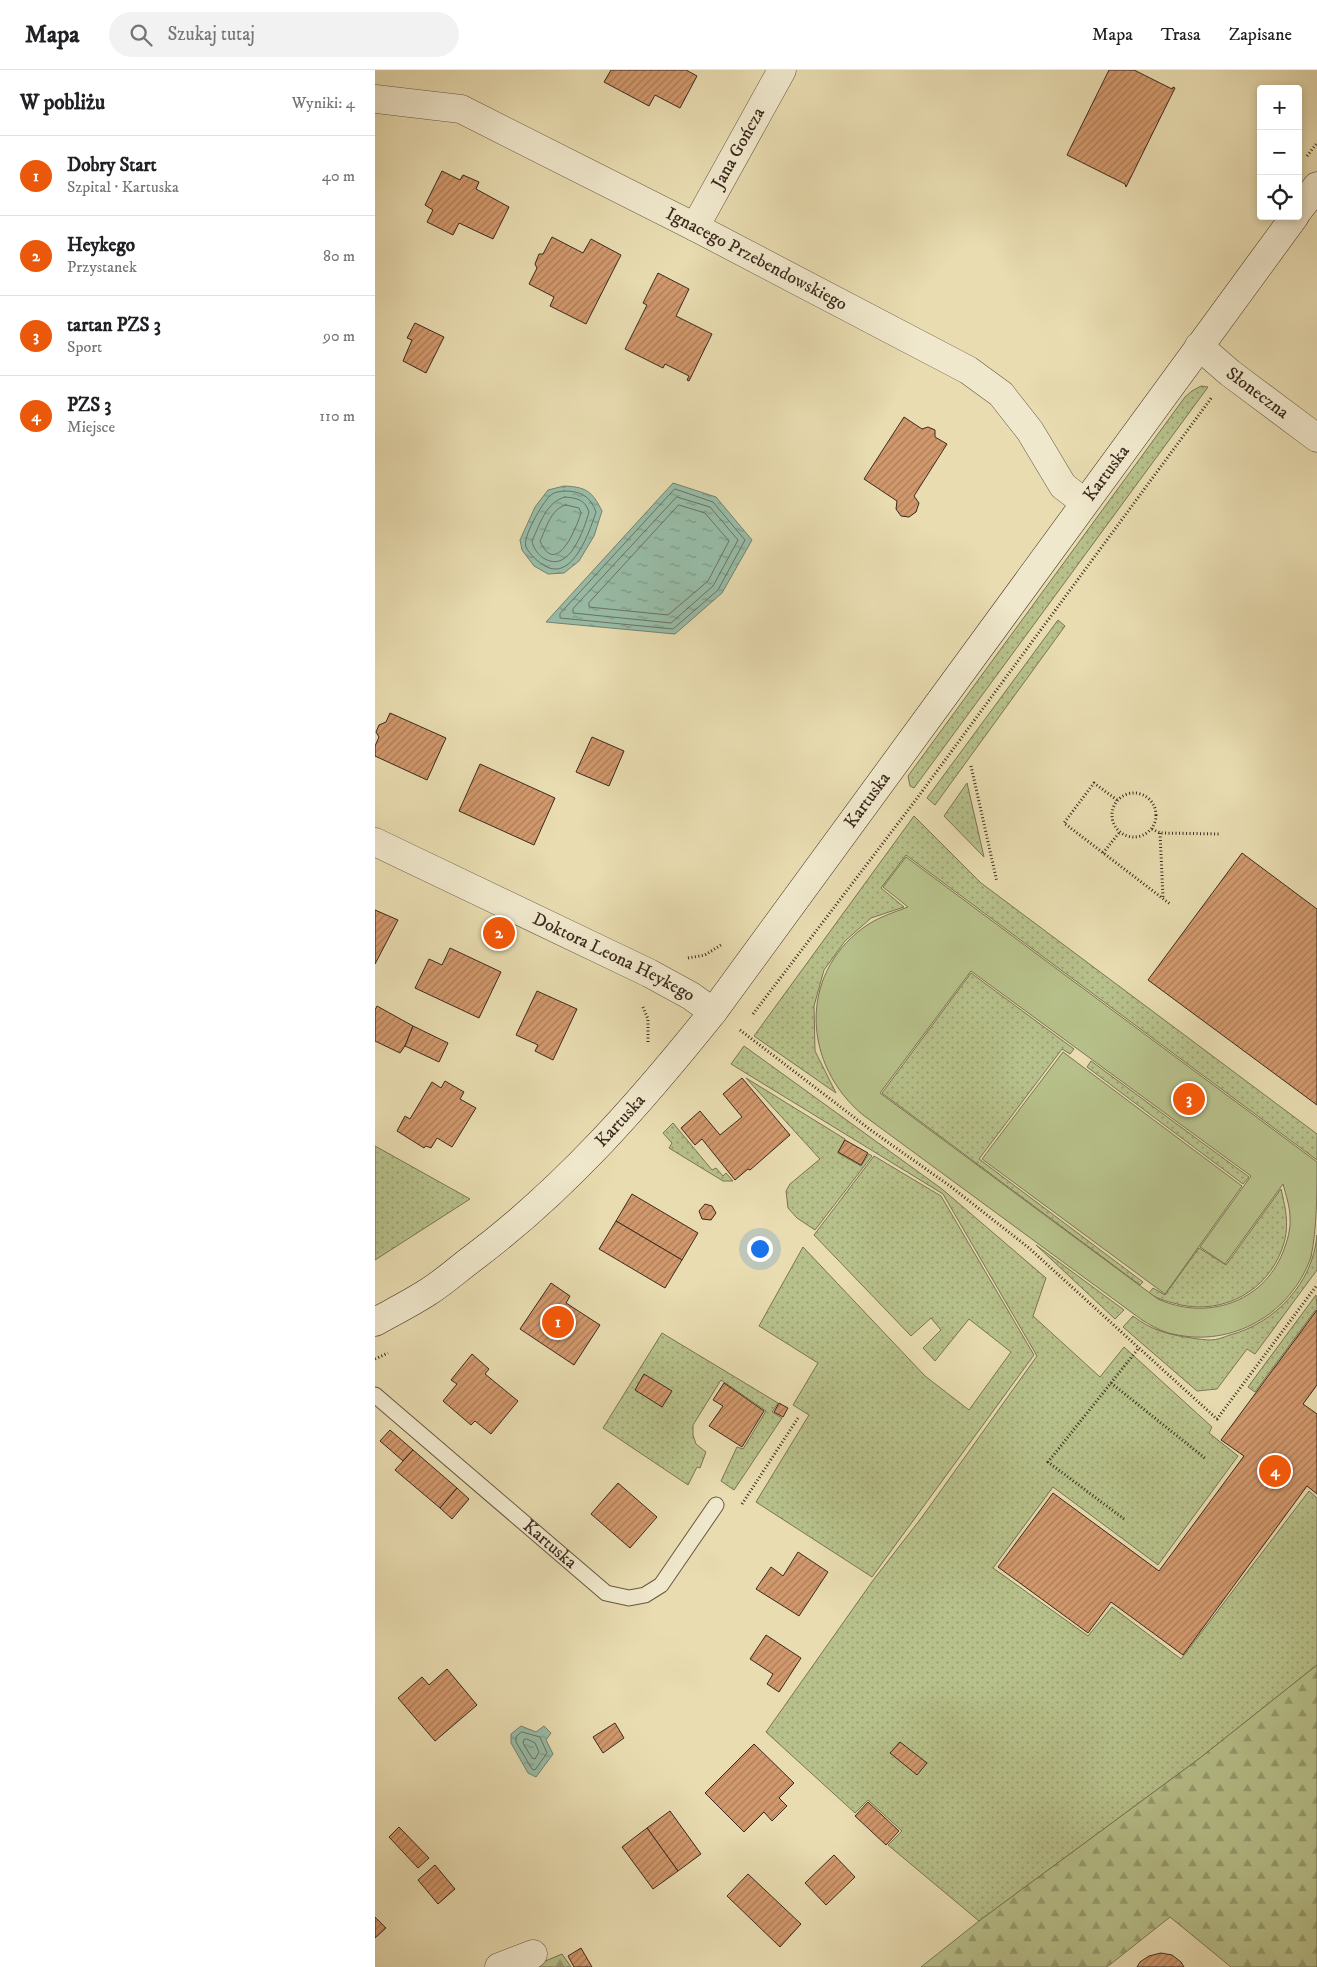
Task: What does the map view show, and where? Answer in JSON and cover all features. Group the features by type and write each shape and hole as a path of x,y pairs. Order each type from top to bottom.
{"street":[{"name":"Jana Gończa","path":"695,227 782,70"},
{"name":"Ignacego Przebendowskiego","path":"375,99 461,109 695,227 968,370 1001,394 1029,431 1063,486 1084,502"},
{"path":"1302,206 1317,186"},
{"name":"Kartuska","path":"375,1322 429,1292 532,1211 622,1122 662,1076 713,1012 1084,502 1292,220"},
{"name":"Słoneczna","path":"1199,346 1230,373 1317,438"},
{"name":"Doktora Leona Heykego","path":"375,842 649,974 691,996 713,1012"},
{"path":"499,1967 533,1954"}],"lane":[{"name":"Kartuska","path":"375,1395 606,1594 629,1598 645,1596 661,1585 716,1505"}],"path":[{"path":"971,766 997,882"},
{"path":"1117,800 1094,783 1065,823 1170,904"},
{"path":"1131,793 1140,794 1148,798 1155,806 1157,815 1155,824 1151,828 1142,836 1134,838 1119,832 1114,826 1112,818 1112,810 1117,800 1131,793"},
{"path":"1151,828 1160,833 1221,834"},
{"path":"1103,853 1119,832"},
{"path":"1160,833 1163,897"},
{"path":"686,958 705,955 720,945 726,938"},
{"path":"739,1030 872,1131 950,1186 1029,1248 1217,1419 1317,1286"},
{"path":"1123,1519 1048,1462 1138,1349"},
{"path":"1111,1382 1206,1458"},
{"path":"716,1505 740,1507 798,1418"}],"green space":[{"path":"1201,386 1208,387 914,788 910,786 908,776 1185,397"},
{"path":"1058,620 1065,626 935,805 927,798"},
{"path":"967,783 984,857 944,816"},
{"path":"914,816 981,883 1317,1134 1317,1160 906,855 881,888 904,907 871,918 845,941 824,970 814,1006 815,1051 836,1093 754,1036"},
{"path":"906,857 1317,1162 1316,1222 1311,1257 1302,1277 1289,1295 1274,1310 1257,1322 1237,1331 1217,1336 1195,1337 1165,1332 1142,1320 863,1115 843,1095 829,1071 819,1047 816,1021 819,995 827,970 842,948 868,924 908,907 883,887","holes":["971,971 1251,1176 1200,1247 1225,1264 1283,1184 1288,1201 1290,1227 1283,1252 1274,1270 1262,1284 1247,1295 1231,1303 1195,1308 1176,1305 1158,1299 880,1093"]},
{"path":"971,973 1074,1049 1070,1054 1062,1049 979,1159 1143,1282 1140,1285 882,1093"},
{"path":"744,1046 942,1189 1046,1278 1033,1316 1100,1377 1124,1347 1212,1427 1209,1433 1238,1456 1158,1565 1053,1487 993,1568 1088,1636 1112,1607 1181,1659 1309,1491 1317,1498 1317,1665 1200,1758 979,1921 888,1845 902,1831 868,1800 855,1813 766,1732 874,1579 922,1517 1037,1356 943,1194 731,1064"},
{"path":"1063,1052 1242,1186 1165,1294 982,1159"},
{"path":"1091,1061 1249,1177 1243,1184 1087,1067"},
{"path":"746,1078 845,1139 838,1153 861,1166 869,1154 872,1156 815,1230 797,1218 788,1208 786,1191 790,1184 820,1159"},
{"path":"673,1123 712,1170 716,1168 723,1176 726,1173 733,1181 723,1181 669,1148 672,1143 663,1133"},
{"path":"375,1146 470,1199 375,1260"},
{"path":"874,1156 941,1196 1034,1355 872,1577 756,1502 809,1415 793,1405 818,1363 759,1326 803,1247 925,1376 969,1410 1011,1352 969,1319 935,1361 923,1348 941,1330 931,1318 911,1336 814,1235"},
{"path":"1281,1189 1286,1219 1286,1234 1275,1264 1255,1288 1228,1302 1213,1306 1197,1307 1169,1302 1149,1293 1153,1288 1165,1295 1199,1248 1226,1265"},
{"path":"1317,1235 1317,1270 1255,1354 1247,1349 1217,1389 1197,1391 1123,1327 1133,1316 1147,1325 1168,1333 1211,1340 1246,1329 1276,1311 1300,1285 1314,1253"},
{"path":"1036,1245 1124,1310 1115,1319"},
{"path":"1316,1295 1317,1308 1255,1392 1248,1387"},
{"path":"662,1333 778,1403 772,1412 782,1418 734,1490 721,1481 737,1447 743,1449 766,1411 721,1380 693,1425 693,1435 696,1444 706,1452 700,1468 697,1467 688,1485 603,1428"},
{"path":"1317,1665 1317,1967 1231,1967 1170,1917 1107,1967 921,1967 979,1921 1200,1758"},
{"path":"562,1954 571,1967 531,1967"}],"water":[{"path":"673,483 716,497 752,540 722,593 675,634 546,622"},
{"path":"564,486 587,491 595,499 602,511 594,536 579,561 564,573 548,574 534,566 522,550 520,540 535,507 548,490"},
{"path":"521,1726 536,1732 544,1726 551,1733 546,1740 553,1754 536,1777 528,1773 511,1743 511,1734"}],"building":[{"path":"611,70 686,70 697,76 680,108 655,95 649,106 604,82"},
{"path":"1109,70 1134,70 1172,89 1173,87 1175,88 1126,187 1125,184 1067,155"},
{"path":"442,171 460,180 463,175 479,182 476,189 509,207 493,239 459,223 453,235 427,222 433,210 425,205"},
{"path":"552,237 583,253 591,239 621,255 586,324 550,306 554,297 529,284 537,268 535,264 539,254 543,254"},
{"path":"658,273 689,289 676,316 712,334 689,381 687,380 689,376 665,364 663,368 625,349 647,305 643,303"},
{"path":"415,323 444,337 426,373 403,361 412,340 407,338"},
{"path":"904,417 922,429 928,427 935,430 935,437 947,444 914,496 919,503 916,512 909,517 901,516 896,509 897,501 864,479"},
{"path":"390,713 446,738 427,780 375,756 375,746 379,737 376,732 379,725 386,722"},
{"path":"592,737 624,751 609,786 576,772"},
{"path":"480,764 555,798 534,845 459,811"},
{"path":"1242,853 1317,909 1317,1105 1148,980"},
{"path":"375,910 398,920 375,964"},
{"path":"450,948 501,972 479,1018 415,988 429,959 442,965"},
{"path":"537,991 577,1009 553,1060 535,1051 538,1045 516,1035"},
{"path":"377,1006 413,1026 400,1053 375,1041 375,1010"},
{"path":"413,1026 448,1043 439,1062 405,1046"},
{"path":"742,1078 790,1135 750,1170 748,1169 735,1180 702,1139 695,1145 681,1128 700,1111 720,1135 742,1117 723,1094"},
{"path":"445,1081 464,1092 460,1099 476,1108 452,1147 437,1138 431,1148 426,1146 424,1148 397,1131 405,1116 410,1119 432,1082 441,1088"},
{"path":"845,1140 868,1153 861,1165 838,1152"},
{"path":"632,1194 698,1233 682,1260 616,1221"},
{"path":"705,1204 712,1206 716,1213 711,1220 702,1219 699,1211"},
{"path":"616,1221 682,1260 665,1288 599,1249"},
{"path":"551,1283 570,1296 566,1303 600,1325 574,1365 520,1329"},
{"path":"1317,1310 1317,1385 1303,1404 1317,1414 1317,1494 1307,1486 1183,1655 1111,1602 1088,1633 998,1567 1053,1493 1159,1571 1244,1456 1221,1440"},
{"path":"472,1354 489,1369 485,1374 518,1401 491,1434 475,1421 471,1425 443,1401 457,1384 451,1380"},
{"path":"644,1374 672,1391 662,1407 635,1390"},
{"path":"724,1383 764,1411 742,1447 709,1426 723,1406 713,1400"},
{"path":"779,1403 788,1408 783,1417 774,1412"},
{"path":"390,1430 413,1450 403,1461 380,1441"},
{"path":"413,1450 457,1488 440,1508 395,1470"},
{"path":"618,1483 657,1517 630,1548 591,1514"},
{"path":"457,1488 469,1499 452,1519 440,1508"},
{"path":"798,1552 828,1572 799,1616 756,1589 771,1567 783,1576"},
{"path":"766,1635 801,1658 779,1692 767,1684 773,1674 750,1659"},
{"path":"447,1669 477,1705 435,1741 398,1698 422,1677 429,1685"},
{"path":"615,1723 624,1738 603,1753 593,1737"},
{"path":"900,1742 927,1763 917,1775 890,1753"},
{"path":"754,1744 794,1783 779,1798 787,1806 772,1821 764,1812 744,1832 705,1793"},
{"path":"868,1802 899,1831 886,1845 855,1816"},
{"path":"670,1811 701,1854 678,1871 647,1828"},
{"path":"399,1827 429,1858 418,1868 389,1837"},
{"path":"647,1828 678,1871 653,1889 622,1847"},
{"path":"834,1855 855,1877 826,1905 805,1883"},
{"path":"435,1865 455,1889 438,1904 418,1880"},
{"path":"748,1874 801,1924 780,1947 727,1896"},
{"path":"375,1917 386,1928 375,1938"},
{"path":"581,1948 592,1967 574,1967 568,1956"},
{"path":"1161,1953 1172,1955 1184,1967 1137,1967 1140,1962 1149,1956"}],"place":[{"name":"Heykego","path":"499,933"},
{"name":"tartan PZS 3","path":"1189,1099"},
{"name":"Dobry Start","path":"558,1322"},
{"name":"PZS 3","path":"1275,1471"}]}
